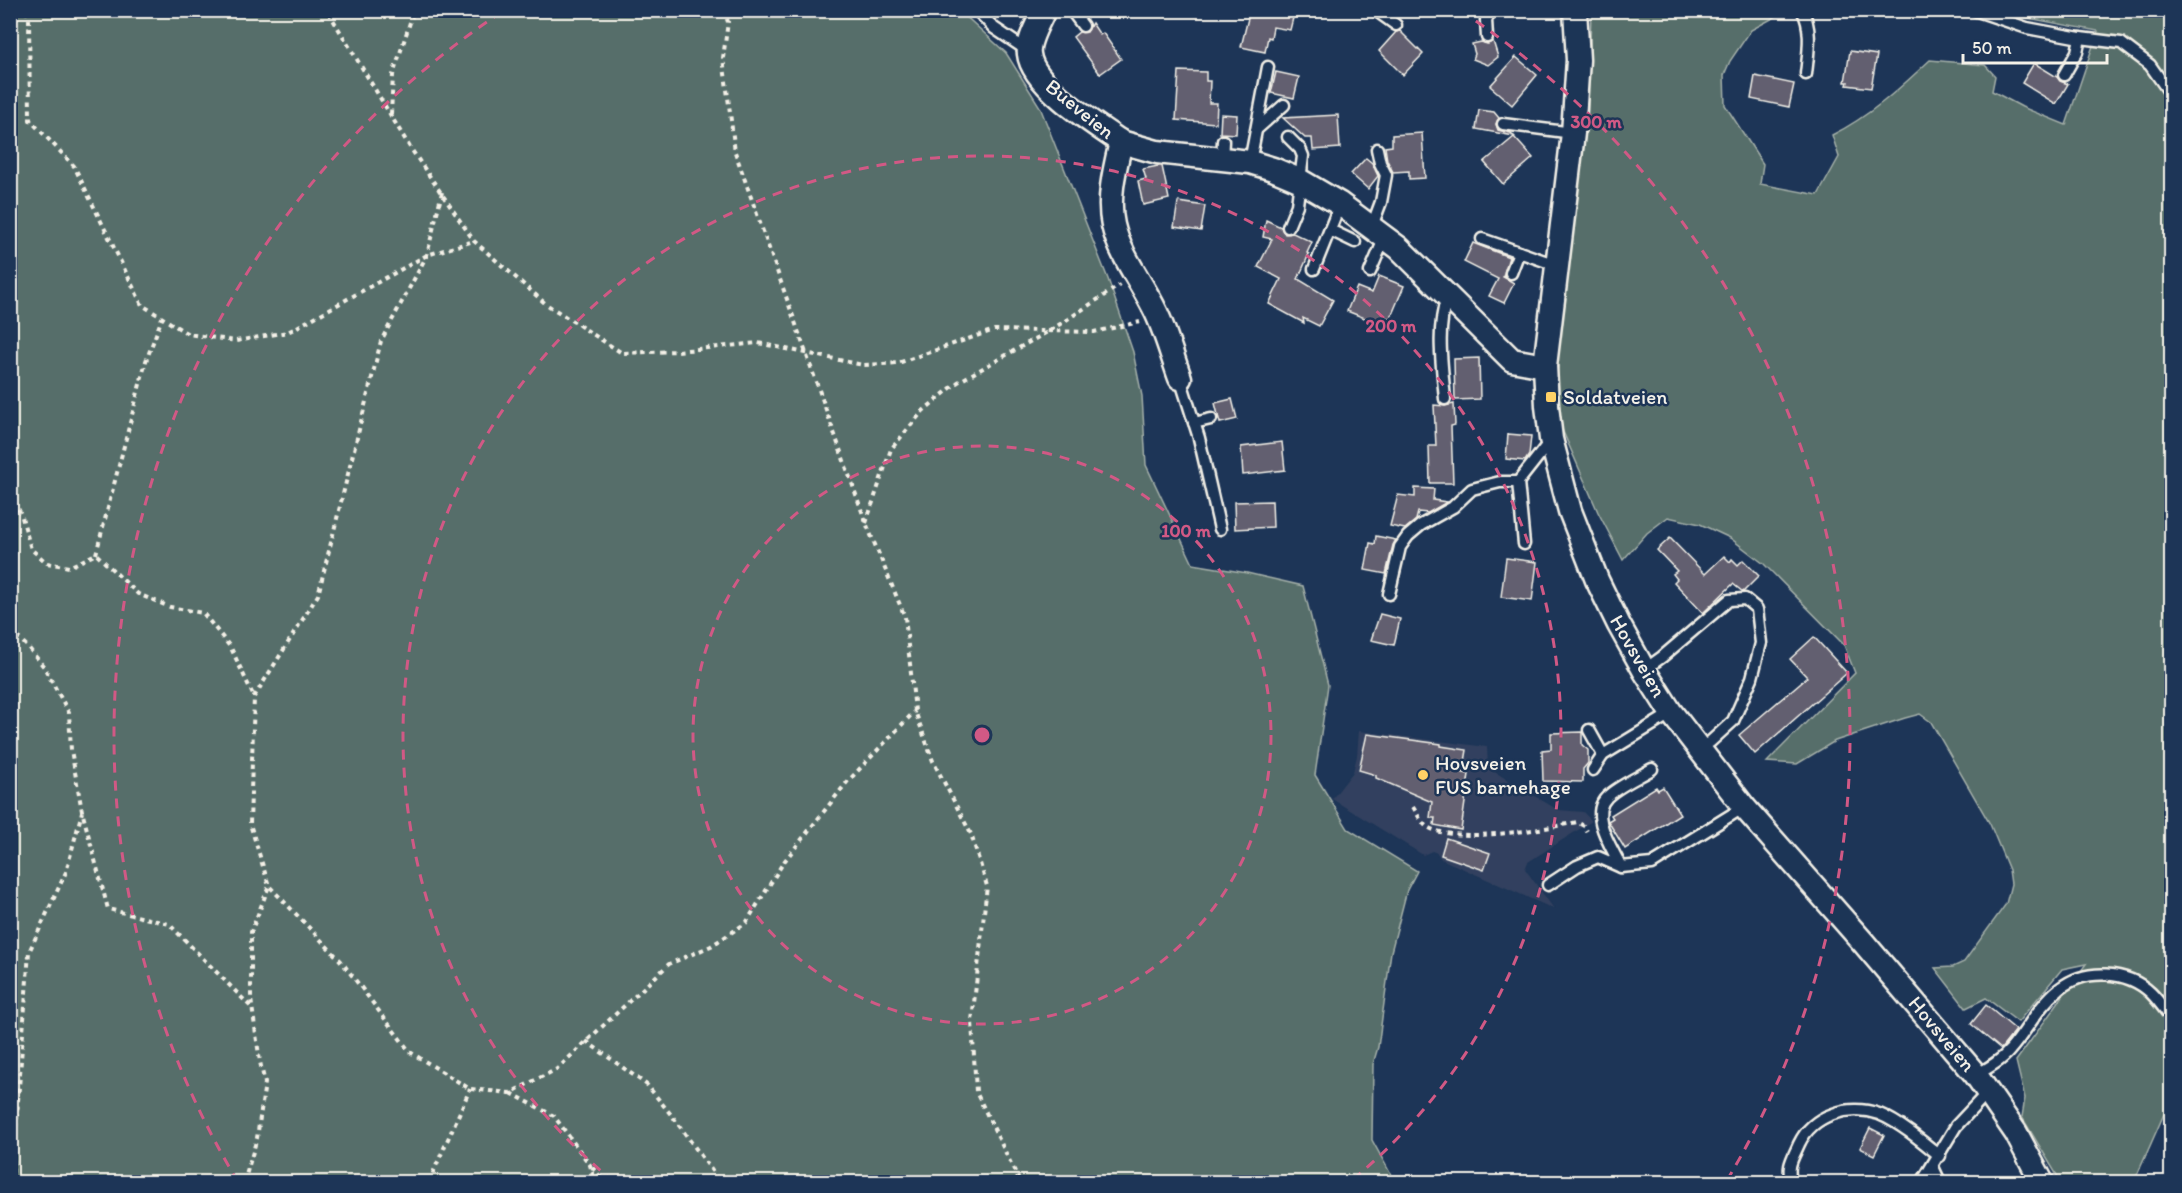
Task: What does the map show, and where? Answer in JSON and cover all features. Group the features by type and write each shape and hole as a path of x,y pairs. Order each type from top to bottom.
{"street":[{"path":"1028,51 1044,10"},
{"name":"Hovsveien","path":"1575,10 1578,60 1573,133 1545,366 1551,439 1574,521 1597,580 1618,625 1672,713 1744,807 1982,1083 2022,1143 2042,1182"},
{"name":"Bueveien","path":"1028,51 1030,62 1051,90 1121,142"},
{"path":"1180,378 1157,313 1135,275 1113,225 1111,204 1114,173 1121,142 1157,152 1223,151 1273,168 1299,180 1340,204 1378,231 1421,268 1447,297 1512,360 1545,366"}],"lane":[{"path":"977,10 994,28 1028,51"},
{"path":"1071,10 1083,26"},
{"path":"1375,10 1396,25"},
{"path":"1487,38 1486,20 1491,10"},
{"path":"1803,10 1810,44 1806,74"},
{"path":"1974,10 2027,28 2121,43 2150,65 2172,96"},
{"path":"2064,75 2077,52 2080,38"},
{"path":"1251,162 1268,66"},
{"path":"1257,129 1284,105"},
{"path":"1503,124 1573,133"},
{"path":"1288,136 1300,148 1303,156 1297,205 1288,227"},
{"path":"1370,272 1386,175 1377,149"},
{"path":"1314,268 1340,204"},
{"path":"1330,230 1354,242"},
{"path":"1482,239 1556,265"},
{"path":"1511,273 1519,252"},
{"path":"1445,399 1441,354 1442,314 1447,297"},
{"path":"1180,378 1194,423 1220,529"},
{"path":"1194,423 1211,419"},
{"path":"1524,544 1518,482 1551,439"},
{"path":"1389,594 1400,547 1408,536 1421,525 1453,507 1472,489 1500,482 1518,482"},
{"path":"1644,670 1728,600 1745,599 1757,609 1761,643 1752,678 1733,721 1699,749"},
{"path":"1593,770 1603,755 1672,713"},
{"path":"1589,730 1603,755"},
{"path":"1621,867 1602,825 1599,809 1606,797 1652,769"},
{"path":"1548,885 1577,866 1598,857 1621,867 1652,864 1744,807"},
{"path":"1922,1182 1995,1063 2009,1051 2058,990 2073,980 2099,973 2127,978 2151,993 2172,1019"},
{"path":"1791,1182 1788,1169 1803,1135 1820,1119 1838,1111 1860,1110 1879,1114 1940,1156"},
{"path":"1933,1167 1940,1182"}],"path":[{"path":"26,10 29,18 30,120 74,166 142,305 188,334 236,340 288,332 427,255 474,241"},
{"path":"320,10 328,12 411,149 474,241 546,304 622,353 678,351 758,343 863,365 898,363 994,330 1094,332 1137,324 1157,313"},
{"path":"391,115 393,75 414,10"},
{"path":"724,10 728,22 723,58 735,152 866,523 905,617 915,711 933,761 971,834 987,886 972,1021 976,1092 1020,1182"},
{"path":"254,698 318,595 381,341 427,255 442,192"},
{"path":"866,523 891,449 923,411 958,382 1050,330 1135,275"},
{"path":"10,493 21,514 31,549 47,563 69,567 96,554 146,361 162,318"},
{"path":"96,554 138,594 170,607 203,613 231,648 254,698 250,824 269,885 341,961 410,1052 470,1089 510,1093 554,1116 605,1182"},
{"path":"10,630 44,667 69,713 71,750 82,811 108,909 169,924 253,1009"},
{"path":"510,1093 557,1069 669,964 711,946 746,923 783,863 848,781 915,711"},
{"path":"1413,807 1425,825 1446,834 1543,829 1577,822 1584,826 1598,857"},
{"path":"12,1182 29,952 66,872 82,811"},
{"path":"244,1182 258,1138 265,1083 253,1009 251,932 269,885"},
{"path":"586,1041 647,1085 673,1116 720,1182"},
{"path":"429,1182 470,1089"},
{"path":"590,1165 595,1182"}],"shaded area":[{"path":"1359,731 1487,747 1488,768 1558,810 1583,812 1592,821 1528,862 1525,869 1554,909 1441,859 1437,853 1432,851 1423,855 1332,799 1353,772"}],"green space":[{"path":"10,11 960,11 1006,53 1040,107 1108,279 1133,352 1142,396 1146,465 1193,564 1303,586 1328,685 1315,775 1348,829 1417,871 1407,890 1391,952 1378,1047 1373,1064 1372,1140 1395,1182 11,1182"},
{"path":"1591,11 1786,11 1751,30 1730,61 1724,75 1725,105 1763,164 1760,184 1818,195 1839,157 1832,135 1872,111 1930,60 1985,65 1995,76 1992,91 2022,107 2066,125 2098,31 1989,11 2171,11 2172,1110 2164,1114 2134,1182 2061,1182 2022,1117 2025,1098 2016,1061 2086,964 2062,969 2018,1022 1986,998 1966,1008 1935,968 1953,967 1964,962 2006,904 2011,884 2009,870 1990,824 1931,722 1920,714 1835,741 1797,764 1767,762 1855,673 1844,645 1764,564 1730,538 1700,524 1668,517 1647,533 1623,560 1598,512 1561,427 1557,361 1588,111"}],"building":[{"path":"1250,10 1295,10 1290,30 1273,27 1265,52 1241,47"},
{"path":"1092,23 1100,35 1103,33 1121,59 1100,74 1073,37 1079,32 1087,32"},
{"path":"1400,31 1423,54 1403,75 1379,51 1396,32"},
{"path":"1493,41 1498,57 1488,65 1473,59 1475,54 1472,44 1481,42 1488,44"},
{"path":"1850,51 1877,55 1871,88 1847,85 1848,82 1845,82"},
{"path":"1516,57 1537,75 1512,105 1490,86"},
{"path":"2034,63 2068,84 2056,104 2022,83"},
{"path":"1179,71 1206,72 1206,81 1210,81 1209,103 1217,103 1216,123 1176,120"},
{"path":"1276,72 1299,77 1294,98 1271,93"},
{"path":"1755,76 1794,84 1789,107 1751,99"},
{"path":"1479,110 1494,112 1499,118 1496,124 1498,130 1514,136 1476,129"},
{"path":"1221,114 1237,115 1236,134 1220,133"},
{"path":"1338,115 1340,148 1313,150 1312,138 1305,138 1283,118"},
{"path":"1422,133 1425,178 1409,179 1409,171 1393,172 1387,160 1385,147 1392,146 1392,135"},
{"path":"1514,137 1533,158 1503,184 1484,162"},
{"path":"1366,158 1372,163 1378,176 1368,189 1351,174"},
{"path":"1162,166 1169,199 1143,205 1138,181 1146,179 1143,169"},
{"path":"1178,202 1205,206 1201,231 1174,227"},
{"path":"1266,220 1281,227 1285,234 1293,233 1312,242 1298,279 1333,300 1319,326 1303,318 1304,323 1269,304 1281,279 1258,267 1272,239 1263,237"},
{"path":"1473,243 1509,257 1503,277 1514,283 1504,303 1489,296 1498,279 1464,262"},
{"path":"1379,276 1404,286 1390,319 1383,316 1380,324 1347,311 1357,287 1372,293"},
{"path":"1479,358 1480,399 1455,400 1454,359"},
{"path":"1232,399 1237,419 1220,423 1215,403"},
{"path":"1454,404 1455,425 1451,426 1453,483 1430,483 1429,446 1436,446 1434,405"},
{"path":"1508,434 1531,436 1529,455 1525,461 1506,459"},
{"path":"1282,442 1285,470 1243,475 1241,447"},
{"path":"1415,488 1434,489 1433,500 1447,502 1428,513 1418,512 1416,520 1405,529 1390,526 1398,495 1415,497"},
{"path":"1272,501 1273,527 1235,529 1234,502"},
{"path":"1376,536 1396,540 1386,574 1365,570 1370,543 1375,544"},
{"path":"1670,538 1705,574 1724,556 1730,562 1732,559 1738,565 1743,560 1759,576 1743,592 1733,584 1703,613 1674,582 1677,579 1673,574 1677,571 1657,550"},
{"path":"1506,558 1537,562 1532,601 1501,597"},
{"path":"1380,614 1400,619 1394,645 1371,640"},
{"path":"1814,637 1847,673 1755,754 1739,735 1807,677 1790,659"},
{"path":"1582,732 1582,745 1588,750 1588,763 1583,769 1583,782 1543,781 1542,750 1551,749 1551,733"},
{"path":"1367,734 1441,744 1441,746 1467,750 1463,773 1469,774 1461,830 1434,825 1435,818 1430,818 1432,802 1376,778 1376,775 1359,770"},
{"path":"1656,787 1658,790 1663,787 1680,814 1625,849 1608,821 1613,818 1611,815"},
{"path":"1446,838 1490,853 1484,870 1441,855"},
{"path":"1986,1005 2016,1030 2001,1049 1971,1024"},
{"path":"1870,1128 1884,1135 1874,1155 1860,1148"}],"place":[{"name":"Soldatveien","path":"1551,397"},
{"name":"Hovsveien FUS barnehage","path":"1423,775"}]}
